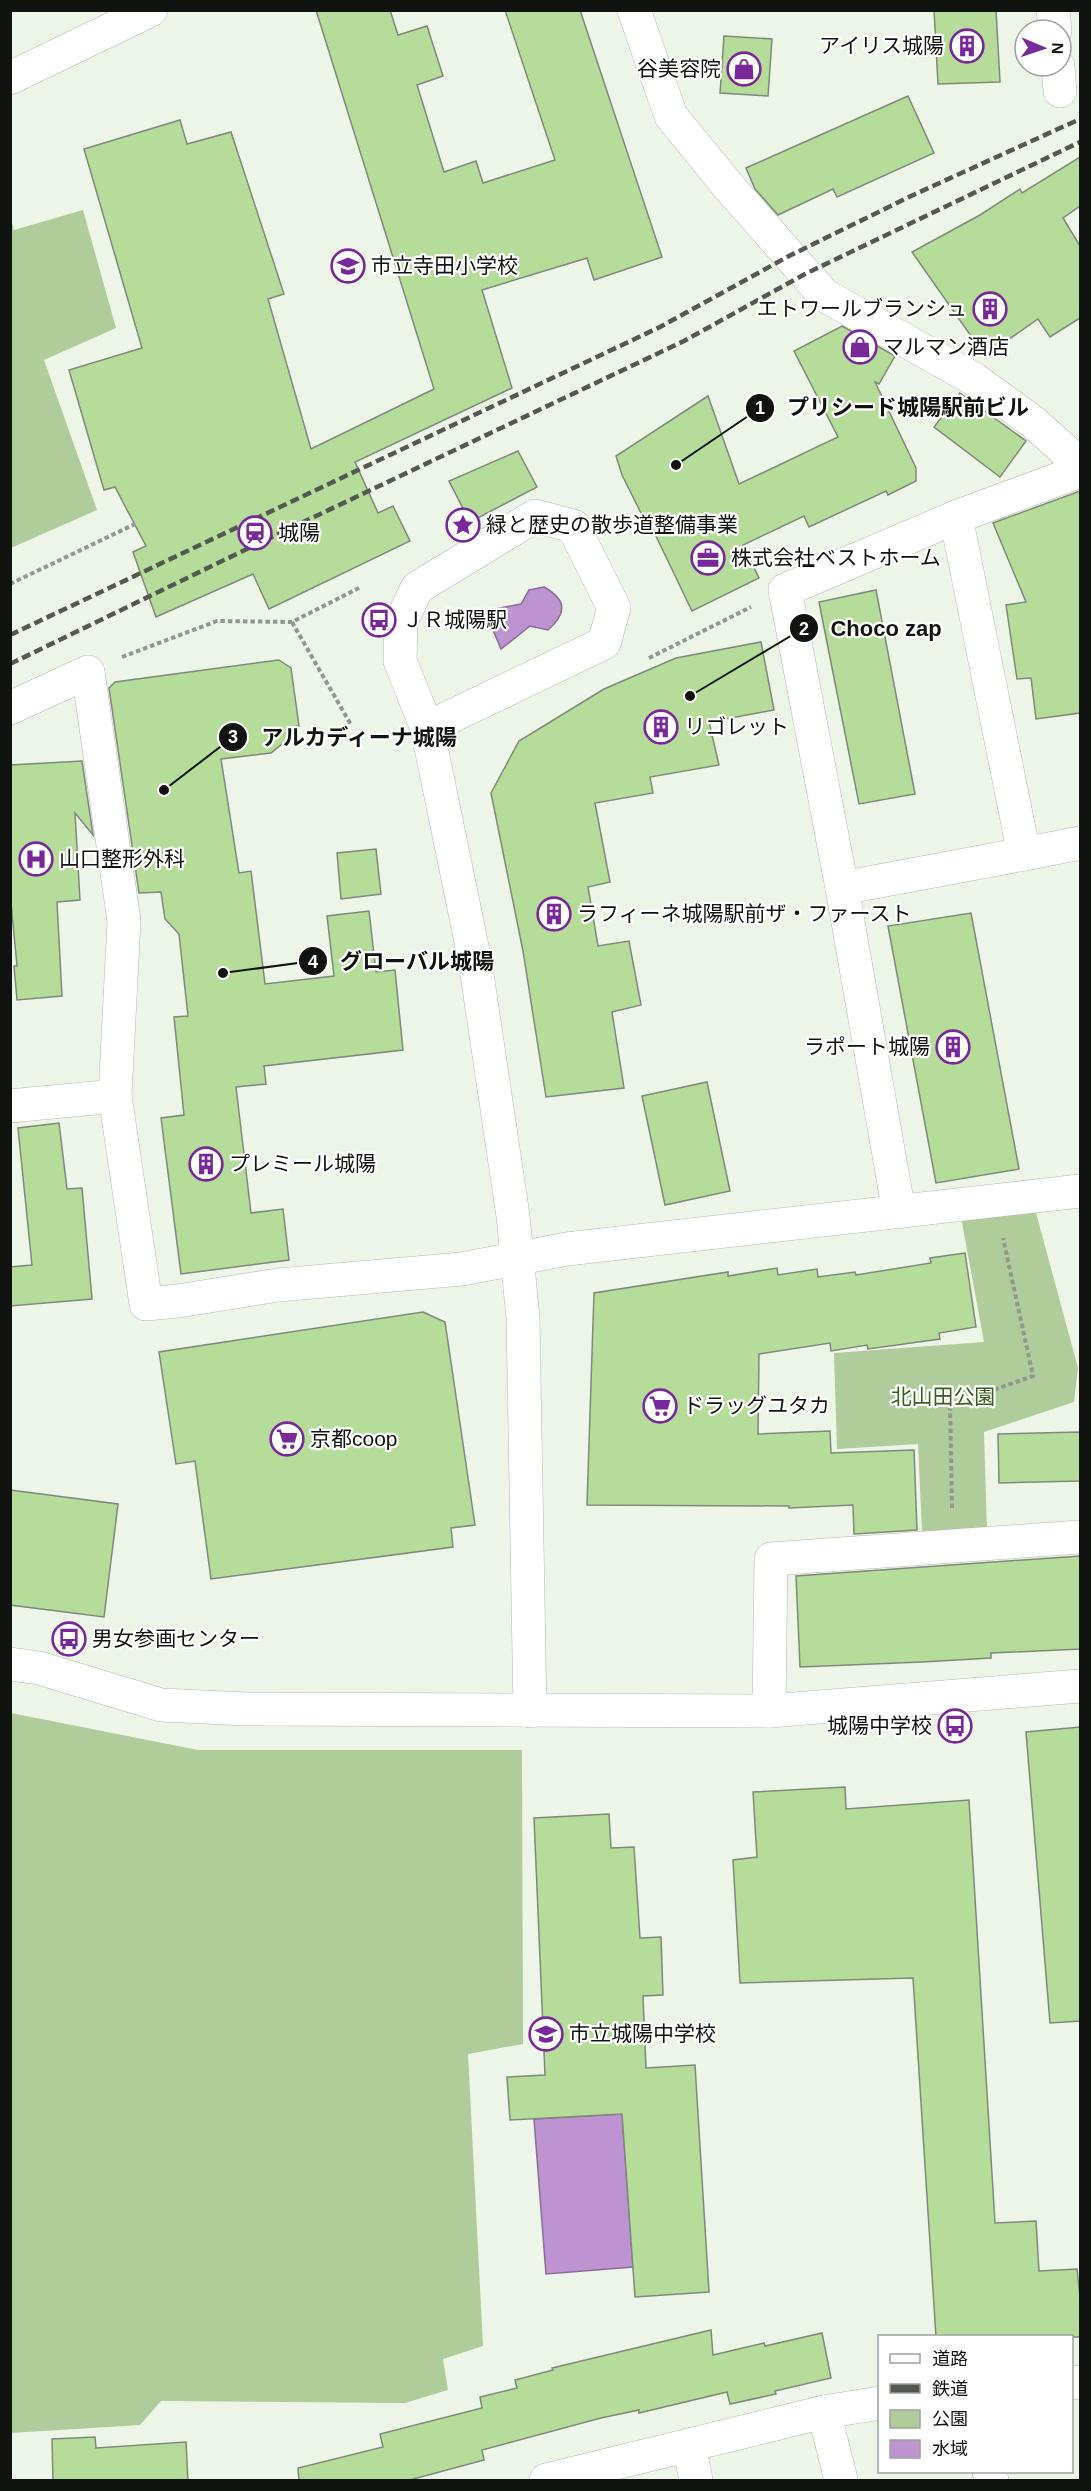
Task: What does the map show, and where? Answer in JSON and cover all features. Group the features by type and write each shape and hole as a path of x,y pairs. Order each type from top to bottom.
{"street":[{"path":"10,78 151,10"},
{"path":"634,10 671,116 729,187 824,295 974,379 1033,422 1080,464"},
{"path":"899,1212 843,888 785,590 956,517 1080,471"},
{"path":"427,728 604,643 614,608 573,526 535,516 417,588 401,622 400,661 427,728 475,961 513,1216 524,1318 530,1711"},
{"path":"956,517 1024,854"},
{"path":"10,708 88,672 124,921 115,1096 146,1304 278,1285 462,1269 567,1249 1080,1191"},
{"path":"843,888 1080,843"},
{"path":"10,1106 115,1096"},
{"path":"769,1711 771,1558 1080,1537"},
{"path":"10,1664 39,1668 161,1705 247,1709 769,1711 1080,1686"},
{"path":"546,2481 824,2412 878,2403"},
{"path":"824,2412 841,2481"},
{"path":"689,2445 696,2481"}],"path":[{"path":"10,584 135,524"},
{"path":"88,672 217,621 292,621 359,588"},
{"path":"650,658 785,590"},
{"path":"292,621 351,725"},
{"path":"953,1546 950,1405 1033,1376 995,1202"}],"green space":[{"path":"83,210 116,328 44,360 97,510 11,548 11,219 14,230"},
{"name":"北山田公園","path":"1035,1209 1078,1368 1074,1402 984,1432 987,1530 922,1531 918,1444 837,1449 834,1353 984,1342 961,1217"},
{"path":"11,1713 198,1750 522,1750 523,2044 468,2054 483,2346 443,2359 448,2390 405,2403 161,2401 140,2425 11,2433"}],"water":[{"path":"544,587 552,592 560,602 562,607 559,618 548,630 530,626 501,649 485,611 521,604 529,590"},
{"path":"622,2114 633,2267 546,2274 534,2119"}],"building":[{"path":"316,10 390,10 398,35 427,26 443,76 417,85 444,172 476,161 483,183 555,160 505,10 580,10 662,257 594,280 587,258 482,290 512,388 355,462 378,513 393,506 410,541 269,609 253,574 156,617 133,552 146,546 115,487 104,490 69,370 142,348 84,149 180,120 187,144 231,132 284,294 268,299 311,449 434,389"},
{"name":"アイリス城陽","path":"934,10 996,10 1000,82 938,84"},
{"path":"724,36 772,39 768,96 720,93"},
{"path":"908,96 934,153 837,197 833,189 778,215 755,189 746,168"},
{"path":"1080,157 1080,206 1063,218 1080,246 1080,318 1050,337 1038,319 985,356 912,252 980,215 1020,189 1022,193"},
{"path":"842,326 895,356 879,384 875,382 916,468 916,481 888,495 886,491 809,527 804,516 743,545 759,578 692,611 653,530 650,531 622,475 616,456 708,396 739,484 838,437 794,351"},
{"path":"960,393 1026,441 1000,477 934,427"},
{"path":"518,451 537,487 470,522 449,481"},
{"path":"1080,491 1080,713 1036,719 1031,678 1017,679 1006,605 1026,602 993,523"},
{"path":"876,590 915,794 859,804 819,602"},
{"name":"ラフィーネ城陽駅前ザ・ファースト","path":"761,642 774,710 709,722 719,765 650,777 653,793 595,803 610,882 588,887 598,946 629,941 641,1005 612,1012 624,1088 546,1097 523,951 491,793 519,741 604,689 676,658"},
{"path":"279,660 291,668 299,726 292,727 289,738 271,753 221,759 239,873 251,871 265,984 334,976 327,916 369,911 376,972 395,970 403,1050 264,1066 266,1084 236,1087 251,1213 283,1209 289,1260 181,1274 161,1118 184,1115 174,1017 188,1016 179,934 165,919 161,892 139,893 109,688 115,682"},
{"path":"82,761 93,835 75,813 80,900 57,902 62,996 17,1000 14,966 17,966 10,892 10,765"},
{"path":"376,849 381,894 341,899 337,853"},
{"name":"ラポート城陽","path":"971,913 1019,1169 936,1183 888,926"},
{"path":"707,1082 730,1191 665,1205 642,1096"},
{"path":"59,1123 67,1189 82,1188 92,1299 10,1306 10,1267 32,1265 18,1128"},
{"path":"965,1253 976,1327 939,1333 940,1339 868,1349 867,1345 831,1351 830,1343 759,1354 758,1434 830,1431 831,1453 914,1450 917,1530 854,1534 853,1505 789,1508 789,1506 587,1505 594,1293 728,1272 728,1276 777,1268 778,1275 817,1269 818,1277 855,1272 856,1275 931,1263 930,1258"},
{"path":"423,1312 445,1322 475,1525 451,1528 453,1547 211,1579 195,1461 176,1464 159,1352"},
{"path":"1080,1432 1080,1481 999,1483 998,1434"},
{"path":"10,1490 118,1504 104,1617 10,1605"},
{"path":"1080,1556 1080,1649 991,1653 991,1658 800,1667 796,1576"},
{"path":"1080,1727 1080,2021 1050,2023 1026,1732"},
{"path":"845,1787 846,1809 969,1800 995,2223 1036,2221 1039,2271 1077,2269 1080,2337 1073,2337 1073,2335 936,2335 913,1978 740,1983 733,1860 757,1857 753,1792"},
{"path":"609,1814 611,1848 634,1847 640,1938 661,1937 663,1995 643,1996 646,2068 695,2065 709,2292 635,2297 622,2114 510,2120 507,2077 545,2075 534,1818"},
{"path":"711,2330 713,2355 822,2333 831,2378 730,2404 727,2392 639,2413 639,2410 601,2418 482,2450 484,2460 406,2481 299,2481 298,2468 383,2447 380,2434 482,2408 480,2397 517,2388 515,2380 553,2370 552,2368"},
{"path":"95,2437 96,2448 186,2442 188,2481 53,2481 52,2439"}],"railway":[{"path":"10,635 660,327 789,256 911,196 1080,119"},
{"path":"10,664 684,341 805,274 1080,142"}],"place":[{"name":"アイリス城陽","path":"967,46"},
{"name":"谷美容院","path":"744,69"},
{"name":"市立寺田小学校","path":"348,266"},
{"name":"エトワールブランシュ","path":"990,309"},
{"name":"マルマン酒店","path":"860,347"},
{"name":"プリシード城陽駅前ビル","path":"676,465"},
{"name":"緑と歴史の散歩道整備事業","path":"463,525"},
{"name":"城陽","path":"255,533"},
{"name":"株式会社ベストホーム","path":"708,558"},
{"name":"ＪＲ城陽駅","path":"379,620"},
{"name":"Choco zap","path":"690,696"},
{"name":"リゴレット","path":"661,727"},
{"name":"アルカディーナ城陽","path":"164,790"},
{"name":"山口整形外科","path":"36,859"},
{"name":"ラフィーネ城陽駅前ザ・ファースト","path":"554,914"},
{"name":"グローバル城陽","path":"223,973"},
{"name":"ラポート城陽","path":"953,1047"},
{"name":"プレミール城陽","path":"206,1164"},
{"name":"ドラッグユタカ","path":"660,1406"},
{"name":"京都coop","path":"287,1439"},
{"name":"男女参画センター","path":"69,1639"},
{"name":"城陽中学校","path":"955,1726"},
{"name":"市立城陽中学校","path":"546,2034"}]}
